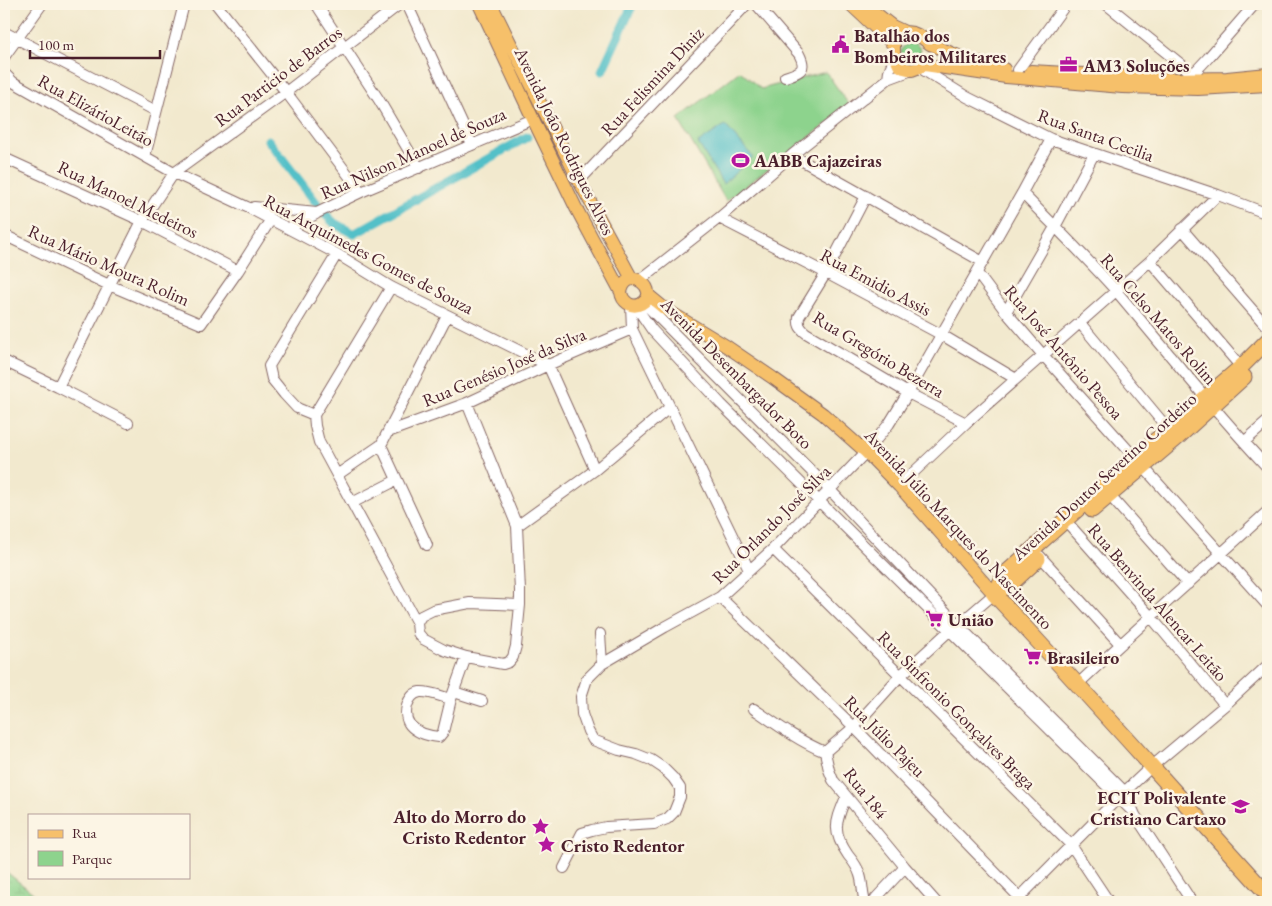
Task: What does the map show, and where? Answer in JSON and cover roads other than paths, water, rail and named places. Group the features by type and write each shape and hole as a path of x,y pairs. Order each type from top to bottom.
{"highway":[{"name":"Avenida Doutor Severino Cordeiro","path":"994,594 1014,581 1070,524 1139,462 1177,438 1209,401 1268,340"},
{"name":"Avenida Doutor Severino Cordeiro","path":"994,594 1006,574 1070,524 1110,496 1168,430 1209,401 1268,353"},
{"name":"Avenida Júlio Marques do Nascimento","path":"994,594 1078,684 1268,896"}],"main road":[{"name":"Avenida João Rodrigues Alves","path":"479,4 576,208 621,292"},
{"name":"Avenida João Rodrigues Alves","path":"490,4 579,181 636,280"},
{"path":"850,4 895,51 900,65 904,68 1122,87 1198,88 1268,85"},
{"path":"864,4 892,26 920,36 930,44 970,61 1008,70 1171,79 1195,76 1227,78 1268,74"},
{"path":"895,51 898,38 905,32"},
{"path":"919,68 930,53 930,44"},
{"path":"636,280 646,286 639,302 624,300 621,292 624,284 636,280"},
{"name":"Avenida Júlio Marques do Nascimento","path":"639,302 665,309 726,346 823,414 866,452 899,486 994,594"}],"street":[{"path":"4,57 42,4"},
{"path":"145,156 184,4"},
{"path":"216,4 286,92 361,192"},
{"path":"316,4 379,100 419,168"},
{"name":"Rua Particio de Barros","path":"174,173 286,92 400,4"},
{"path":"407,4 472,145"},
{"name":"Rua Felismina Diniz","path":"579,181 748,4"},
{"path":"756,4 799,54 803,62 803,67 799,72 785,77"},
{"path":"1018,70 1066,4"},
{"path":"1106,4 1195,76 1254,4"},
{"path":"4,32 156,111"},
{"path":"888,79 888,71 895,51"},
{"path":"636,280 719,218 792,155 888,79 919,68"},
{"name":"Rua Santa Cecilia","path":"919,68 967,97 1051,139 1218,195 1268,214"},
{"name":"Rua ElizárioLeitão","path":"4,73 8,81 174,173"},
{"name":"Rua Nilson Manoel de Souza","path":"247,207 318,213 361,192 533,119"},
{"name":"Rua Orlando José Silva","path":"564,868 582,833 606,827 654,824 667,819 674,812 680,798 680,788 673,778 651,760 593,740 582,714 581,697 587,679 602,664 720,597 773,549 866,452 888,424 908,393 1051,139"},
{"path":"1006,312 1056,227 1094,154"},
{"path":"792,155 983,262"},
{"name":"Rua Manoel Medeiros","path":"4,158 142,221 238,271"},
{"path":"58,387 142,221 174,173"},
{"name":"Rua Arquimedes Gomes de Souza","path":"174,173 289,228 337,254 391,287 548,365"},
{"name":"Rua Celso Matos Rolim","path":"1022,193 1115,290 1268,468"},
{"path":"899,486 966,423 1150,261 1218,195"},
{"name":"Rua Gregório Bezerra","path":"866,196 826,273 799,317 800,329 908,393 966,423"},
{"path":"289,228 318,213"},
{"name":"Rua Emidio Assis","path":"719,218 942,335 1016,379"},
{"path":"238,271 271,219"},
{"path":"1182,229 1268,328"},
{"name":"Rua Mário Moura Rolim","path":"4,235 109,285 201,324 238,271"},
{"path":"314,415 297,408 284,394 272,378 269,366 337,254"},
{"name":"Rua Celso Matos Rolim","path":"1150,261 1241,367"},
{"name":"Rua José Antônio Pessoa","path":"977,273 1006,312 1043,355 1268,606"},
{"path":"391,287 314,415 319,442 417,623 418,633 423,639 444,650 466,657 503,664 509,662 513,657 516,646 520,605 517,526 467,403"},
{"path":"639,302 632,329 749,570"},
{"name":"Avenida Desembargador Boto","path":"639,302 700,358 830,490 953,628"},
{"name":"Avenida Desembargador Boto","path":"639,302 652,330 721,404 819,501 953,628 1122,795 1192,902"},
{"path":"336,475 382,445 447,316"},
{"path":"1080,324 1168,430"},
{"name":"Rua Genésio José da Silva","path":"388,432 467,403 548,365 632,329"},
{"path":"688,370 700,358"},
{"path":"4,361 128,423"},
{"path":"548,365 595,470"},
{"path":"517,526 595,470 669,408"},
{"path":"1244,442 1268,421"},
{"path":"382,445 427,545"},
{"path":"352,503 397,480"},
{"path":"1110,496 1188,584"},
{"path":"1078,684 1268,511"},
{"name":"Rua Benvinda Alencar Leitão","path":"1070,524 1225,705"},
{"name":"Rua Sinfronio Gonçalves Braga","path":"773,549 1071,845 1109,902"},
{"path":"1040,556 1120,644"},
{"path":"754,709 795,737 825,752 854,727 900,676 994,594"},
{"name":"Rua Júlio Pajeu","path":"720,597 854,727 1020,901"},
{"path":"417,623 421,616 433,610 470,603 520,605"},
{"path":"600,634 602,664"},
{"path":"466,657 453,696 443,732 439,736 424,734 412,727 408,721 407,705 416,693 423,692 453,696 482,701"},
{"path":"1020,901 1071,845 1151,767 1225,705 1268,665"},
{"name":"Rua 184","path":"825,752 833,780 904,867 936,902"},
{"path":"846,796 838,819 836,832 842,846 855,864 860,875 864,902"},
{"path":"874,902 904,867"}],"water":[{"path":"725,125 753,157 723,184 698,143"}],"waterway":[{"path":"602,71 633,4"},
{"path":"322,211 334,223 354,234 527,137"},
{"path":"268,140 318,205"}],"place":[{"name":"Batalhão dos Bombeiros Militares","path":"840,45"},
{"name":"AM3 Soluções","path":"1069,65"},
{"name":"AABB Cajazeiras","path":"740,160"},
{"name":"União","path":"934,619"},
{"name":"Brasileiro","path":"1033,657"},
{"name":"ECIT Polivalente Cristiano Cartaxo","path":"1240,807"},
{"name":"Alto do Morro do Cristo Redentor","path":"540,826"},
{"name":"Cristo Redentor","path":"547,845"}]}
